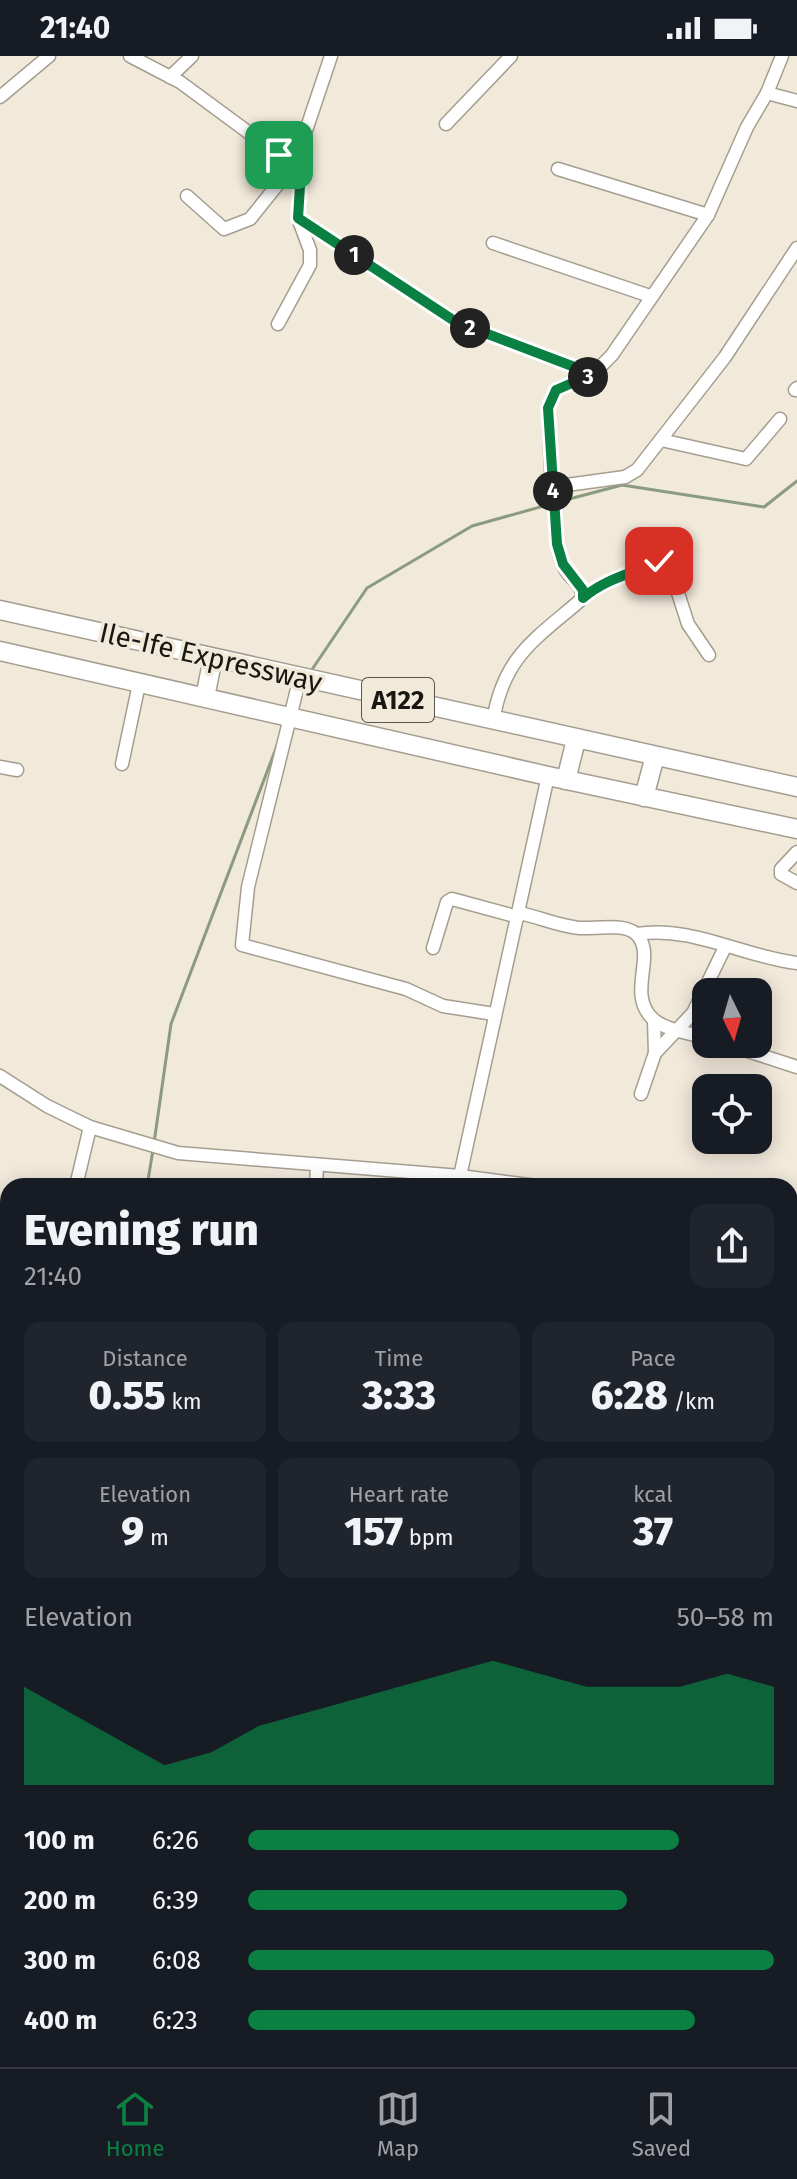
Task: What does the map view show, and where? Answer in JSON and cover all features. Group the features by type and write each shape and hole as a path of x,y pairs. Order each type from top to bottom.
{"highway":[{"name":"Ile-Ife Expressway","path":"0,610 797,787"},
{"name":"Ile-Ife Expressway","path":"0,651 794,831"},
{"path":"205,697 213,658"},
{"path":"557,778 576,740"},
{"path":"644,797 655,756"}],"street":[{"path":"0,97 49,56"},
{"path":"130,56 170,77 279,155 300,186 298,218 310,250 310,265 278,324"},
{"path":"170,77 192,56"},
{"path":"187,196 224,229 250,219 291,171 331,56"},
{"path":"446,124 511,56"},
{"path":"583,598 583,590 563,564 557,544 548,408 556,390 593,374 612,355 708,215 782,56"},
{"path":"767,93 797,101"},
{"path":"558,169 708,215"},
{"path":"298,218 456,322 593,374"},
{"path":"493,243 650,296"},
{"path":"552,487 631,475 725,357 797,248"},
{"path":"783,269 797,275"},
{"path":"661,440 746,459 780,419"},
{"path":"493,721 498,689 511,666 542,632 612,577 633,574 659,561 669,565 688,624 709,655"},
{"path":"300,677 248,887 242,945 406,989 443,1006 494,1014"},
{"path":"122,764 139,684"},
{"path":"0,767 17,770"},
{"path":"460,1176 518,915 557,778"},
{"path":"797,852 781,869 781,874 797,883"},
{"path":"433,948 447,902 452,899 576,928 629,929 637,934 643,946 644,963 640,997 654,1021 655,1053 641,1094"},
{"path":"637,934 653,931 708,940 771,961 797,963"},
{"path":"655,1053 693,1013 725,947"},
{"path":"654,1021 692,1034"},
{"path":"769,1058 797,1067"},
{"path":"0,1076 47,1106 90,1127 178,1153 475,1178"},
{"path":"78,1178 90,1127"},
{"path":"316,1178 317,1166"}],"waterway":[{"path":"558,502 622,485 764,507 797,481"},
{"path":"311,671 367,588 472,526 551,504"},
{"path":"154,1143 171,1024 278,743"},
{"path":"148,1178 153,1150"}],"route":[{"path":"279,155 300,186 298,218 456,322 511,346 593,374 575,385 556,390 548,408 557,544 567,572 583,590 583,598 612,577 633,574 659,561"}]}
